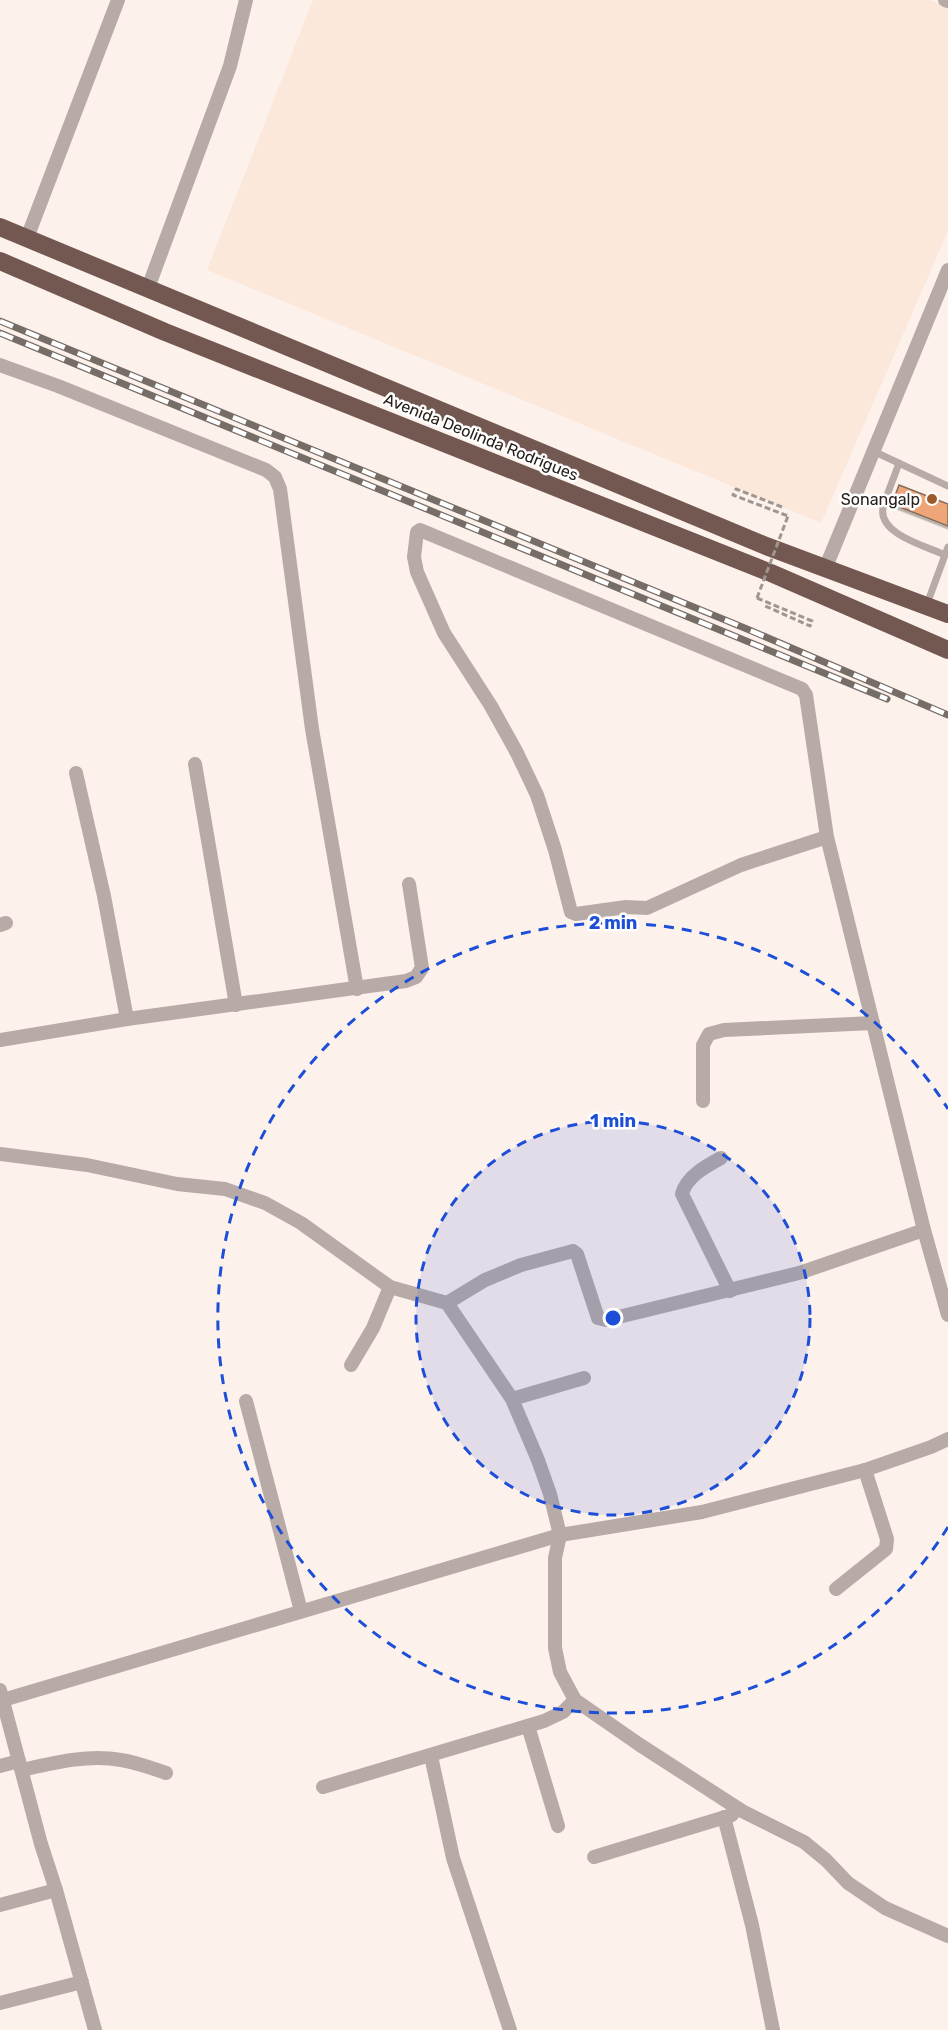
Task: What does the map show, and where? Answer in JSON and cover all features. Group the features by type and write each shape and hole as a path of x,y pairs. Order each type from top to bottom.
{"highway":[{"name":"Avenida Deolinda Rodrigues","path":"0,227 825,570 948,614"},
{"name":"Avenida Deolinda Rodrigues","path":"0,261 165,332 771,573 948,650"}],"street":[{"path":"27,238 118,0"},
{"path":"148,288 230,66 246,0"},
{"path":"825,570 948,270"},
{"path":"0,365 266,470 275,477 280,489 312,729 357,989"},
{"path":"827,837 741,865 647,908 626,907 576,914 571,912 555,850 537,795 491,706 444,633 417,572 414,557 417,532 420,530 802,689 806,695 827,837 924,1230 948,1315"},
{"path":"195,764 236,1005"},
{"path":"76,773 104,896 127,1019"},
{"path":"0,1040 127,1019 406,981 416,977 422,968 409,885"},
{"path":"703,1101 703,1045 709,1034 724,1030 873,1023"},
{"path":"0,1154 87,1165 177,1184 225,1189 265,1203 301,1223 390,1287 447,1303 512,1399 550,1494 560,1535 555,1558 555,1648 560,1672 575,1700 742,1811 804,1842 826,1860 848,1883 885,1908 948,1936"},
{"path":"721,1158 702,1168 684,1186 682,1194 730,1291"},
{"path":"447,1303 484,1280 521,1265 568,1251 577,1254 598,1318 606,1320 799,1273 924,1230"},
{"path":"351,1365 373,1328 390,1287"},
{"path":"512,1399 584,1378"},
{"path":"246,1401 301,1611"},
{"path":"95,2030 41,1844 2,1695 560,1535 702,1512 865,1470 948,1439"},
{"path":"836,1589 886,1549 887,1539 865,1470"},
{"path":"323,1787 528,1726 562,1712 575,1700"},
{"path":"528,1726 558,1826"},
{"path":"431,1756 453,1858 510,2030"},
{"path":"0,1766 95,1759 120,1760 166,1773"},
{"path":"594,1857 742,1811"},
{"path":"724,1817 752,1925 773,2030"},
{"path":"0,1905 56,1890"},
{"path":"0,2003 82,1982"}],"lane":[{"path":"873,451 948,486"},
{"path":"899,463 883,509 884,520 892,531 947,551 926,606"}],"path":[{"path":"763,605 810,626 812,621 757,598 788,516 733,495 736,489 782,507"}],"shaded area":[{"path":"313,0 930,0 948,7 948,231 821,523 207,270"}],"building":[{"path":"899,485 948,504 948,526 892,504"}],"railway":[{"path":"0,321 747,629 948,715"},
{"path":"0,333 887,699"}],"place":[{"name":"Sonangalp","path":"932,499"}]}
